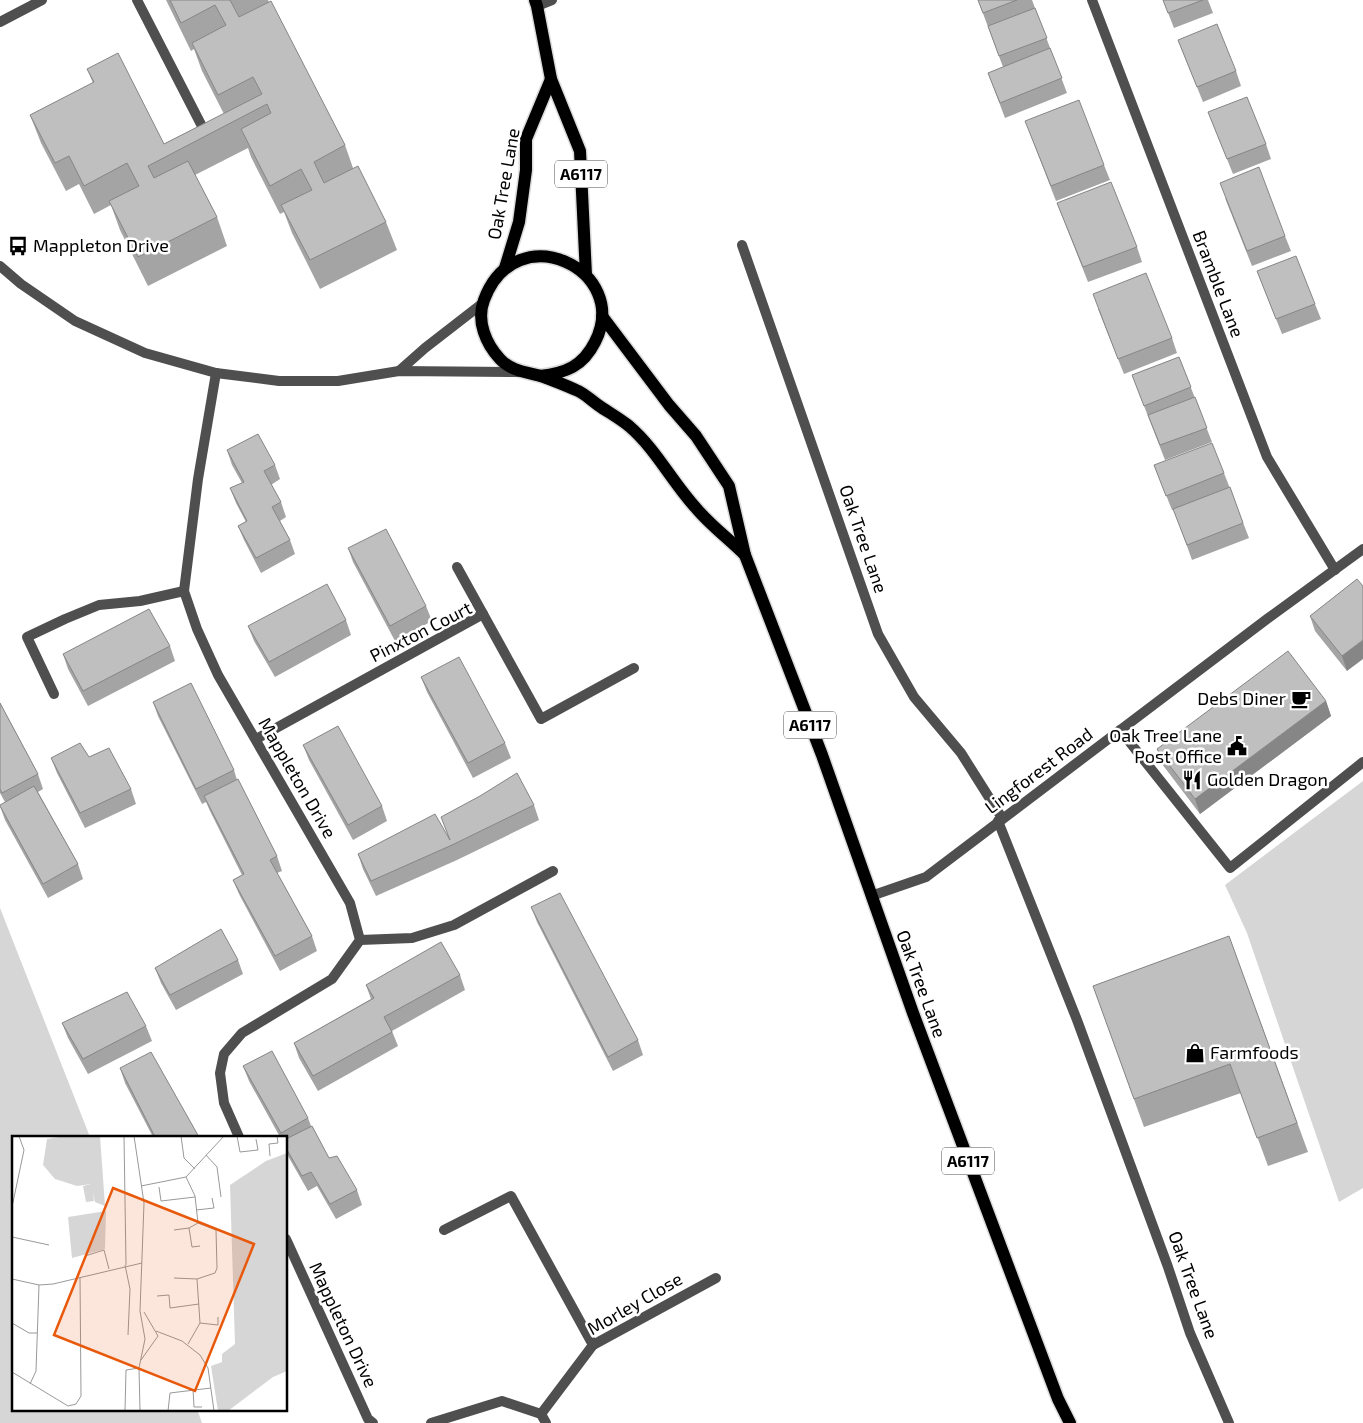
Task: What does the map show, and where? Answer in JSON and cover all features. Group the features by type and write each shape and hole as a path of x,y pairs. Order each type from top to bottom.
{"main road":[{"name":"Oak Tree Lane","path":"536,3 551,79 580,150 586,275"},
{"name":"Oak Tree Lane","path":"505,268 519,222 526,170 526,139 551,79"},
{"name":"Oak Tree Lane","path":"540,376 559,374 577,365 590,352 599,335 602,316 600,301 586,275 572,264 556,257 538,256 521,260 505,268 491,284 483,303 482,324 488,344 501,361 520,372 540,376 577,390 629,427 654,453 696,508 745,555"},
{"name":"Oak Tree Lane","path":"602,316 669,405 696,436 729,486 745,555 822,755 912,1013 1054,1390 1070,1423"}],"street":[{"path":"17,0 22,10"},
{"path":"0,22 42,0"},
{"path":"137,0 210,142"},
{"path":"536,3 552,0"},
{"name":"Bramble Lane","path":"1092,0 1267,457 1335,570"},
{"name":"Oak Tree Lane","path":"742,245 878,634 914,697 961,753 1000,820 1077,1020 1168,1267 1190,1333 1229,1423"},
{"path":"0,266 21,284 75,321 145,353 216,373 279,381 338,381 399,371 520,372"},
{"path":"399,371 425,348 483,303"},
{"name":"Mappleton Drive","path":"216,373 196,488 184,591 197,629 218,675 350,903 360,940"},
{"name":"Lingforest Road","path":"871,896 926,877 1267,619 1363,549"},
{"path":"457,567 483,614"},
{"path":"54,694 27,637 99,605 140,600 184,591"},
{"name":"Pinxton Court","path":"256,739 483,614 541,719 634,668"},
{"path":"1120,730 1230,868 1363,762"},
{"path":"239,1136 224,1103 220,1073 224,1054 242,1033 332,979 360,940 412,938 454,925 553,871"},
{"path":"444,1230 511,1196 593,1345"},
{"name":"Mappleton Drive","path":"288,1243 368,1418 373,1423"},
{"name":"Morley Close","path":"544,1419 593,1345 716,1278"},
{"path":"431,1423 502,1401 544,1419"}],"shaded area":[{"path":"1363,781 1363,1188 1339,1202 1247,933 1225,885"},
{"path":"0,908 90,1136 12,1136 12,1410 197,1410 202,1423 0,1423"}],"building":[{"path":"170,0 230,0 239,17 271,1 345,145 314,162 324,183 358,166 386,222 310,260 281,205 312,190 301,169 270,186 241,129 271,113 267,104 148,166 154,178 188,161 217,217 138,257 109,201 139,186 127,163 84,186 69,156 55,163 30,115 94,82 87,69 118,53 164,144 262,94 253,77 218,95 192,43 226,25 215,5 181,23"},
{"path":"978,0 1017,0 983,13"},
{"path":"1163,0 1203,0 1168,13"},
{"path":"1035,8 1047,38 999,56 988,26"},
{"path":"1217,24 1236,71 1197,87 1178,40"},
{"path":"1050,48 1062,78 1000,103 988,73"},
{"path":"1247,97 1266,144 1227,159 1208,112"},
{"path":"1079,100 1104,165 1051,186 1025,121"},
{"path":"1259,167 1285,236 1247,251 1220,183"},
{"path":"1111,182 1137,247 1083,267 1057,203"},
{"path":"1296,256 1315,304 1276,319 1257,271"},
{"path":"1146,273 1172,338 1118,359 1093,294"},
{"path":"1179,357 1191,387 1144,406 1132,375"},
{"path":"1195,397 1207,428 1160,445 1148,415"},
{"path":"258,434 275,465 264,471 281,502 272,507 290,540 256,558 238,526 247,521 230,488 244,482 227,450"},
{"path":"1212,443 1224,473 1166,496 1154,465"},
{"path":"1230,487 1243,523 1187,545 1173,509"},
{"path":"386,529 426,606 390,626 348,548"},
{"path":"1357,579 1363,586 1363,640 1342,656 1310,616"},
{"path":"327,584 346,620 269,662 248,626"},
{"path":"149,609 170,646 83,691 63,654"},
{"path":"1288,651 1326,701 1195,799 1157,749"},
{"path":"459,657 505,743 468,763 421,677"},
{"path":"191,683 234,770 196,789 153,702"},
{"path":"0,703 38,774 2,793 0,789"},
{"path":"338,726 382,806 348,825 303,745"},
{"path":"80,743 89,757 109,748 131,789 80,813 51,758"},
{"path":"517,773 534,805 452,845 371,881 358,854 435,814 450,840 441,817"},
{"path":"238,779 277,856 270,860 312,936 275,956 233,880 244,874 204,796"},
{"path":"34,786 78,864 43,884 0,806"},
{"path":"560,893 638,1040 608,1057 531,907"},
{"path":"221,929 238,960 170,995 155,968"},
{"name":"Farmfoods","path":"1229,936 1297,1123 1257,1138 1230,1064 1134,1099 1093,986"},
{"path":"441,942 460,975 384,1017 392,1032 313,1076 294,1043 374,998 366,985"},
{"path":"127,992 146,1026 83,1059 62,1023"},
{"path":"272,1051 308,1118 281,1133 243,1066"},
{"path":"151,1052 198,1136 154,1136 120,1068"},
{"path":"312,1126 329,1158 337,1156 357,1190 330,1204 311,1172 302,1176 288,1152 288,1138"}],"place":[{"name":"Mappleton Drive","path":"18,246"},
{"name":"Debs Diner","path":"1301,699"},
{"name":"Oak Tree Lane Post Office","path":"1237,746"},
{"name":"Golden Dragon","path":"1192,780"},
{"name":"Farmfoods","path":"1195,1053"}]}
